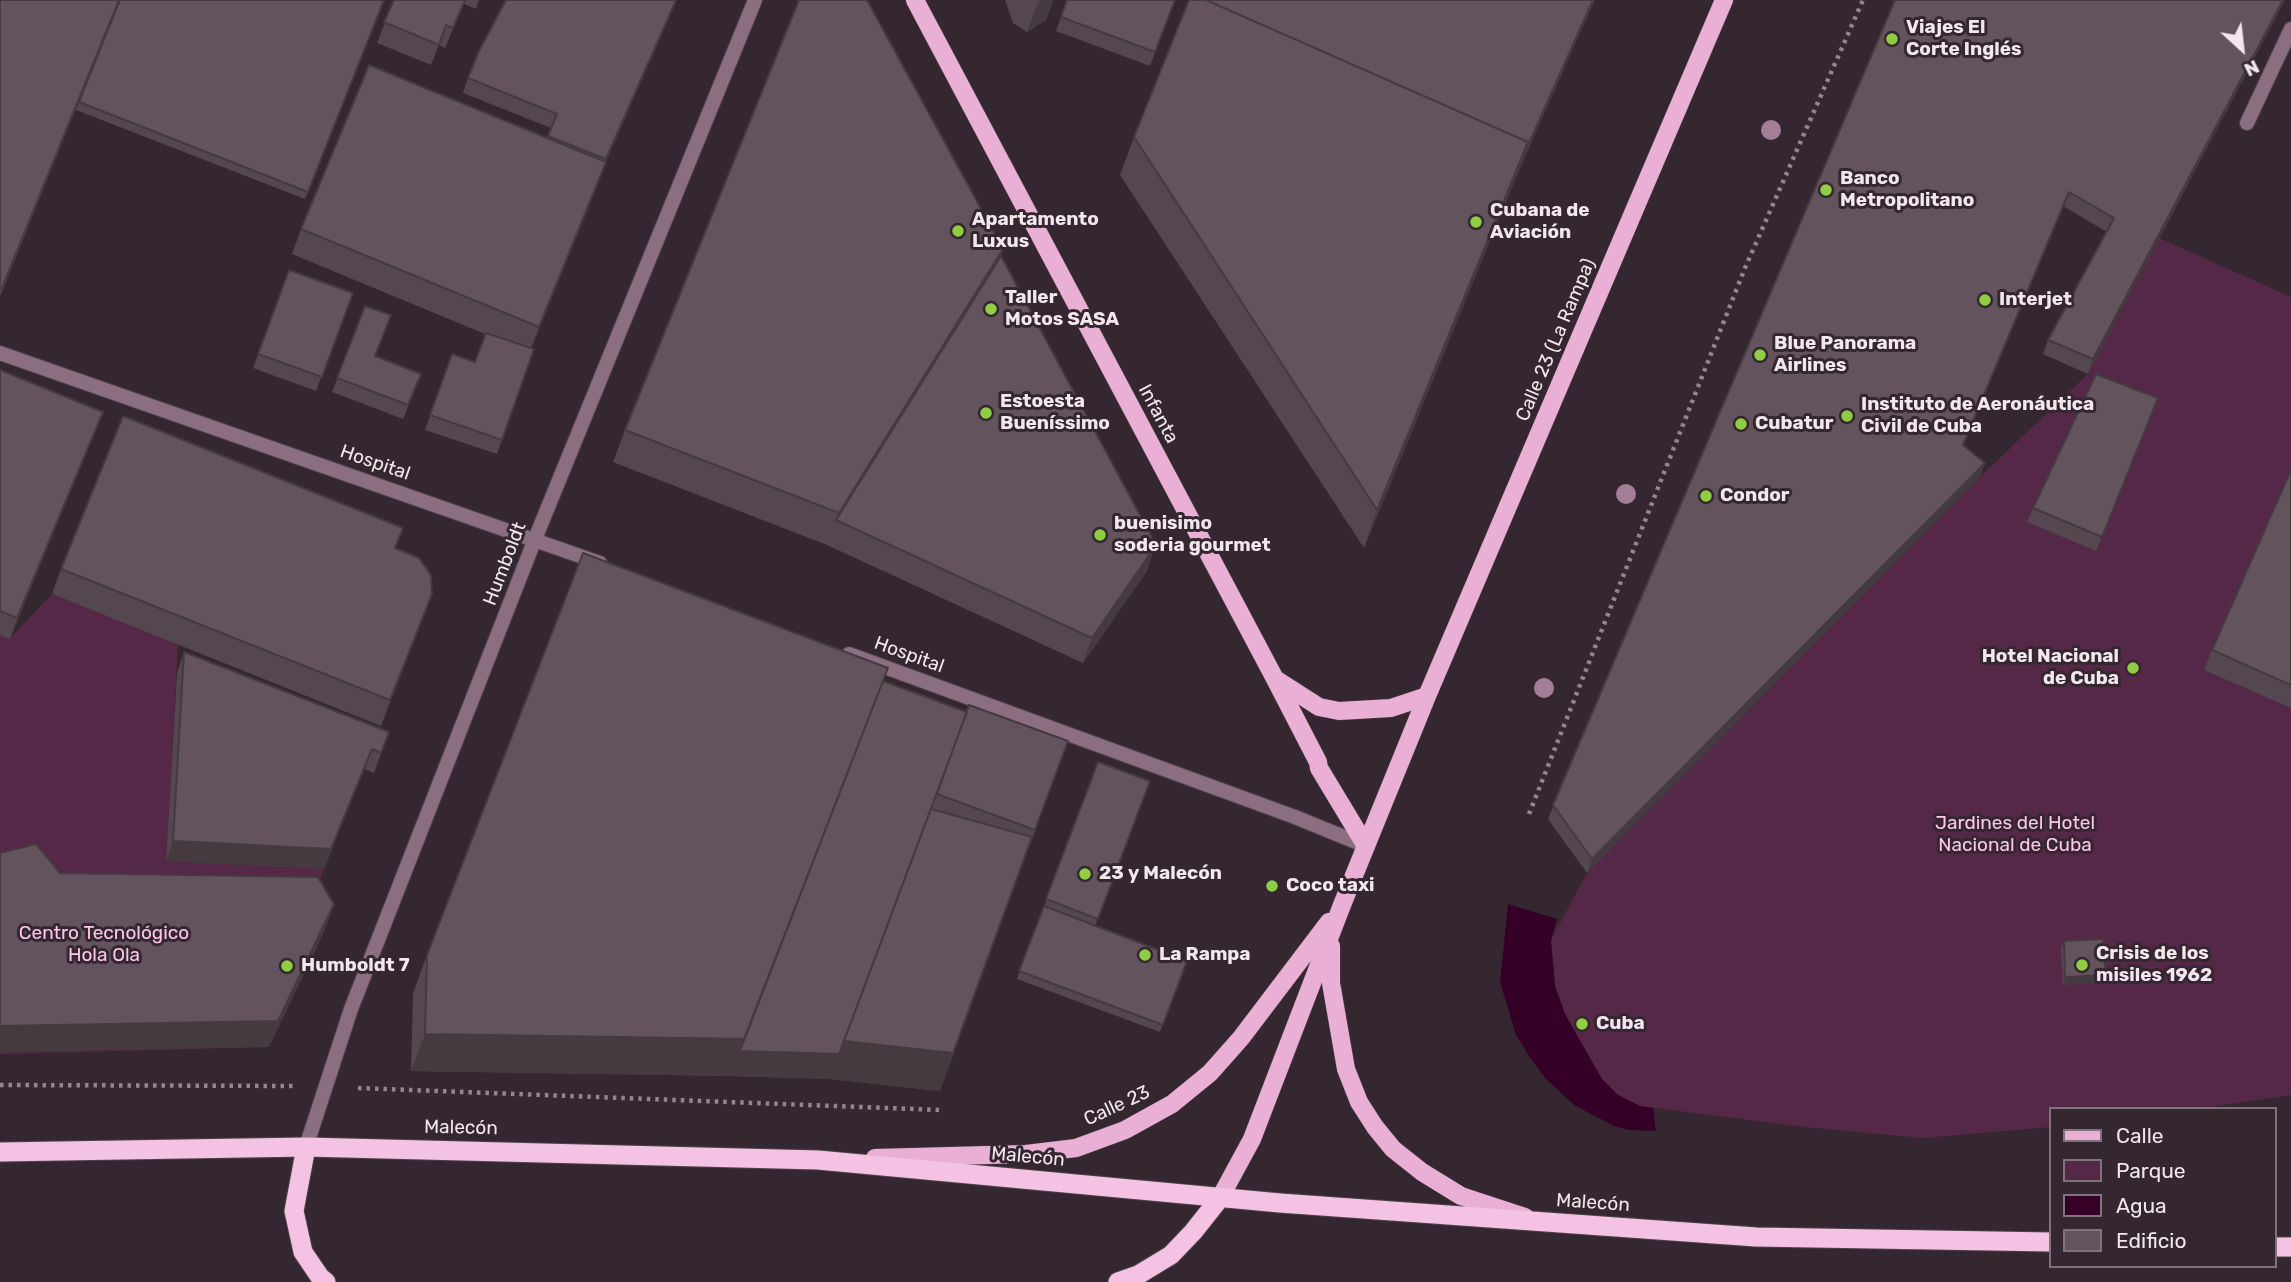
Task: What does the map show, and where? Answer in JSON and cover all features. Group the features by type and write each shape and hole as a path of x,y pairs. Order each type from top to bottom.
{"highway":[{"name":"Malecón","path":"0,1152 306,1147 818,1160 1220,1198 1756,1237 2050,1242"},
{"path":"306,1147 294,1211 303,1252 326,1282"},
{"path":"1118,1282 1138,1275 1171,1255 1194,1232 1220,1198"}],"main road":[{"name":"Infanta","path":"915,0 1274,677 1319,768 1366,846"},
{"name":"Calle 23 (La Rampa)","path":"1427,696 1724,0"},
{"path":"1274,677 1319,707 1339,712 1391,708 1427,696"},
{"name":"Calle 23","path":"1220,1198 1252,1139 1342,905 1427,696"},
{"path":"1342,905 1329,953 1331,982 1346,1069 1359,1102 1393,1149 1422,1172 1461,1196 1541,1222"},
{"name":"Calle 23","path":"818,1160 1026,1154 1076,1148 1125,1130 1172,1104 1210,1073 1241,1038 1342,905"}],"street":[{"name":"Humboldt","path":"306,1147 351,1009 535,539 754,0"},
{"path":"2247,123 2291,29"},
{"name":"Hospital","path":"0,353 613,568"},
{"name":"Hospital","path":"836,649 1366,846"}],"path":[{"path":"1529,814 1745,268 1863,0"},
{"path":"0,1085 324,1086 940,1110"}],"green space":[{"name":"Jardines del Hotel Nacional de Cuba","path":"2159,238 2291,297 2291,1095 2210,1107 2050,1107 2050,1127 1923,1138 1805,1127 1640,1106 1618,1095 1602,1079 1579,1042 1555,986 1551,940 1587,873 1980,477 2088,374"},
{"name":"Centro Tecnológico Hola Ola","path":"52,594 178,644 166,861 324,869 311,904 325,930 269,1047 0,1054 0,635 10,638"}],"water":[{"path":"1508,904 1557,919 1551,941 1555,986 1565,1014 1602,1079 1618,1095 1640,1106 1653,1108 1656,1131 1628,1130 1614,1126 1574,1105 1545,1078 1531,1059 1516,1035 1500,982"}],"building":[{"path":"0,0 119,0 2,288 0,288"},
{"path":"120,0 384,0 308,192 79,102"},
{"path":"394,0 465,0 453,28 446,25 439,45 384,22"},
{"path":"506,0 676,0 606,159 548,136 557,114 468,78"},
{"path":"799,0 867,0 1003,249 839,513 625,430"},
{"path":"1067,0 1175,0 1155,52 1061,17"},
{"path":"1189,0 1206,0 1528,142 1377,510 1134,137"},
{"path":"1206,0 1593,0 1522,159 1528,142"},
{"name":"Instituto de Aeronáutica Civil de Cuba","path":"1895,0 2283,0 2093,359 2048,340 2114,218 2069,192 1963,445 1985,463 1592,859 1553,805"},
{"path":"369,65 606,162 539,327 301,229"},
{"name":"Estoesta Bueníssimo","path":"1001,256 1156,545 1092,638 836,520"},
{"path":"289,270 353,293 322,377 258,354"},
{"path":"365,306 391,315 375,356 421,374 408,405 337,378"},
{"path":"486,333 534,349 502,440 430,415 452,354 475,362"},
{"path":"0,370 103,412 17,618 0,611"},
{"path":"2096,374 2158,398 2102,537 2033,508"},
{"path":"123,416 403,528 395,548 419,558 431,575 432,594 390,700 61,569"},
{"path":"2291,470 2291,685 2212,650"},
{"path":"583,553 888,668 744,1039 425,1034 427,955"},
{"path":"184,652 389,732 381,753 372,749 331,849 173,841"},
{"path":"883,681 967,712 839,1054 740,1051"},
{"path":"969,705 1068,741 1035,830 937,794"},
{"name":"23 y Malecón","path":"1098,762 1150,781 1098,919 1046,899"},
{"path":"931,809 1032,837 953,1053 844,1041"},
{"path":"36,844 60,873 318,877 334,904 278,1021 0,1026 0,853"},
{"path":"1044,906 1187,961 1163,1025 1019,971"},
{"name":"Crisis de los misiles 1962","path":"2103,939 2106,975 2065,977 2064,941"}],"place":[{"name":"Viajes El Corte Inglés","path":"1892,39"},
{"name":"Banco Metropolitano","path":"1826,190"},
{"name":"Cubana de Aviación","path":"1476,222"},
{"name":"Apartamento Luxus","path":"958,231"},
{"name":"Interjet","path":"1985,300"},
{"name":"Taller Motos SASA","path":"991,309"},
{"name":"Blue Panorama Airlines","path":"1760,355"},
{"name":"Estoesta Bueníssimo","path":"986,413"},
{"name":"Instituto de Aeronáutica Civil de Cuba","path":"1847,416"},
{"name":"Cubatur","path":"1741,424"},
{"name":"Condor","path":"1706,496"},
{"name":"buenisimo soderia gourmet","path":"1100,535"},
{"name":"Hotel Nacional de Cuba","path":"2133,668"},
{"name":"23 y Malecón","path":"1085,874"},
{"name":"Coco taxi","path":"1272,886"},
{"name":"La Rampa","path":"1145,955"},
{"name":"Crisis de los misiles 1962","path":"2082,965"},
{"name":"Humboldt 7","path":"287,966"},
{"name":"Cuba","path":"1582,1024"}]}
